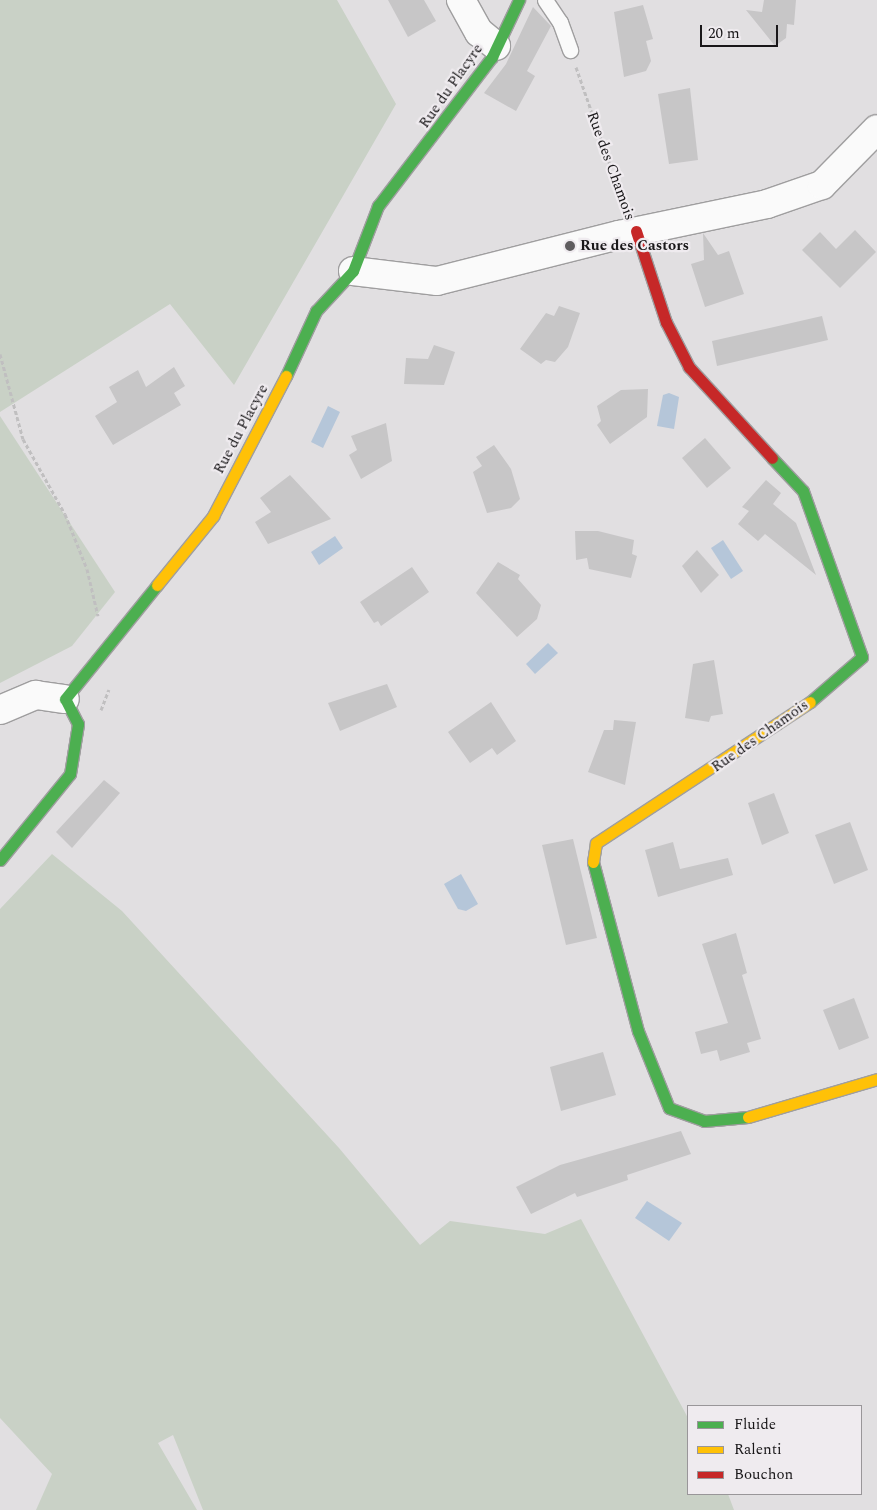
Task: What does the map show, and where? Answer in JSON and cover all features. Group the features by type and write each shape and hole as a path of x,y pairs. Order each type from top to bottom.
{"street":[{"path":"462,0 479,32 496,46"},
{"name":"Rue du Placyre","path":"65,699 213,516 286,376 300,338 316,311 352,271 378,206 421,155 496,46 519,0"},
{"path":"352,271 437,281 636,231 767,204 822,185 877,129"},
{"name":"Rue des Chamois","path":"636,231 666,322 689,367 803,491 862,658 790,719 596,844 591,856 638,1030 669,1108 704,1121 749,1117 877,1079"},
{"path":"0,710 36,695 65,699 78,724 70,774 24,836 0,860"}],"lane":[{"path":"545,0 560,22 570,50"}],"path":[{"name":"Rue des Chamois","path":"570,50 636,231"},
{"path":"0,354 23,439 65,514 88,569 100,627"}],"shaded area":[{"path":"0,0 337,0 396,104 234,385 170,304 0,412"},
{"path":"0,416 115,592 72,646 0,683"},
{"path":"52,854 122,911 339,1148 420,1245 450,1221 545,1234 581,1219 687,1416 687,1495 728,1495 734,1510 203,1510 173,1435 158,1443 197,1510 36,1510 52,1474 0,1418 0,909"}],"water":[{"path":"669,393 679,397 674,429 657,426 663,395"},
{"path":"328,406 340,412 323,448 311,442"},
{"path":"335,536 343,548 319,565 311,552"},
{"path":"723,540 743,571 731,579 711,548"},
{"path":"548,643 558,653 535,674 526,664"},
{"path":"461,874 478,904 466,911 458,909 444,884"},
{"path":"647,1201 682,1223 669,1241 635,1218"}],"building":[{"path":"388,0 424,0 436,21 408,37"},
{"path":"764,0 796,0 794,25 787,24 786,38 775,46 746,10 762,12"},
{"path":"643,5 653,39 646,41 651,61 646,71 624,77 614,12"},
{"path":"533,7 551,26 527,71 535,76 516,111 484,93 506,64"},
{"path":"690,88 698,160 669,164 658,94"},
{"path":"855,230 876,252 840,288 802,250 820,232 836,249"},
{"path":"703,233 718,255 729,251 744,294 705,307 691,264 704,260"},
{"path":"559,306 580,313 568,347 555,362 546,360 541,364 520,349 546,313 554,316"},
{"path":"822,316 828,340 717,366 712,341"},
{"path":"434,345 455,352 444,385 404,384 406,358 428,359"},
{"path":"174,367 185,386 174,393 181,405 113,445 95,416 117,402 109,387 138,370 146,387"},
{"path":"648,389 647,417 610,444 597,425 601,421 597,406 621,390"},
{"path":"386,423 392,461 361,479 349,455 357,450 351,436"},
{"path":"705,438 731,468 707,488 682,458"},
{"path":"494,445 511,469 520,499 511,508 487,513 473,472 482,466 476,457"},
{"path":"290,475 331,519 268,544 255,522 271,512 260,498"},
{"path":"766,480 781,493 773,504 796,523 816,575 765,534 758,541 738,524 749,511 742,507"},
{"path":"575,531 598,531 634,540 632,554 637,556 631,578 589,569 587,558 576,560"},
{"path":"697,550 719,575 701,593 682,566"},
{"path":"498,562 520,575 518,579 541,605 537,619 517,637 476,593"},
{"path":"412,567 429,592 381,626 378,621 374,623 360,602"},
{"path":"714,660 723,714 711,716 709,722 685,718 693,664"},
{"path":"387,684 397,707 340,731 328,703"},
{"path":"491,702 516,741 497,755 492,748 470,763 448,732"},
{"path":"614,720 636,722 625,785 588,772 604,730 613,730"},
{"path":"104,780 120,793 72,848 56,832"},
{"path":"774,793 789,833 762,845 748,803"},
{"path":"850,822 868,870 834,884 815,835"},
{"path":"573,839 597,938 566,945 542,845"},
{"path":"673,842 680,869 728,858 733,875 658,897 645,850"},
{"path":"736,933 747,973 742,975 761,1039 747,1043 750,1052 720,1061 717,1050 701,1054 695,1032 728,1023 702,944"},
{"path":"854,998 869,1038 839,1050 823,1010"},
{"path":"603,1052 616,1095 561,1111 550,1067"},
{"path":"681,1131 691,1154 627,1175 628,1180 577,1197 575,1193 531,1214 516,1187 560,1165"}],"traffic: fast":[{"path":"286,376 316,311 353,271 378,206 492,57 519,0"},
{"path":"772,458 803,491 862,657 810,702"},
{"path":"0,860 70,774 78,724 65,699 157,585"},
{"path":"593,862 638,1031 669,1108 704,1121 748,1117"}],"traffic: slow":[{"path":"157,585 213,516 286,376"},
{"path":"593,862 596,843 810,702"},
{"path":"748,1117 877,1079"}],"traffic: jam":[{"path":"636,231 666,322 689,367 772,458"}],"place":[{"name":"Rue des Castors","path":"570,246"}]}
